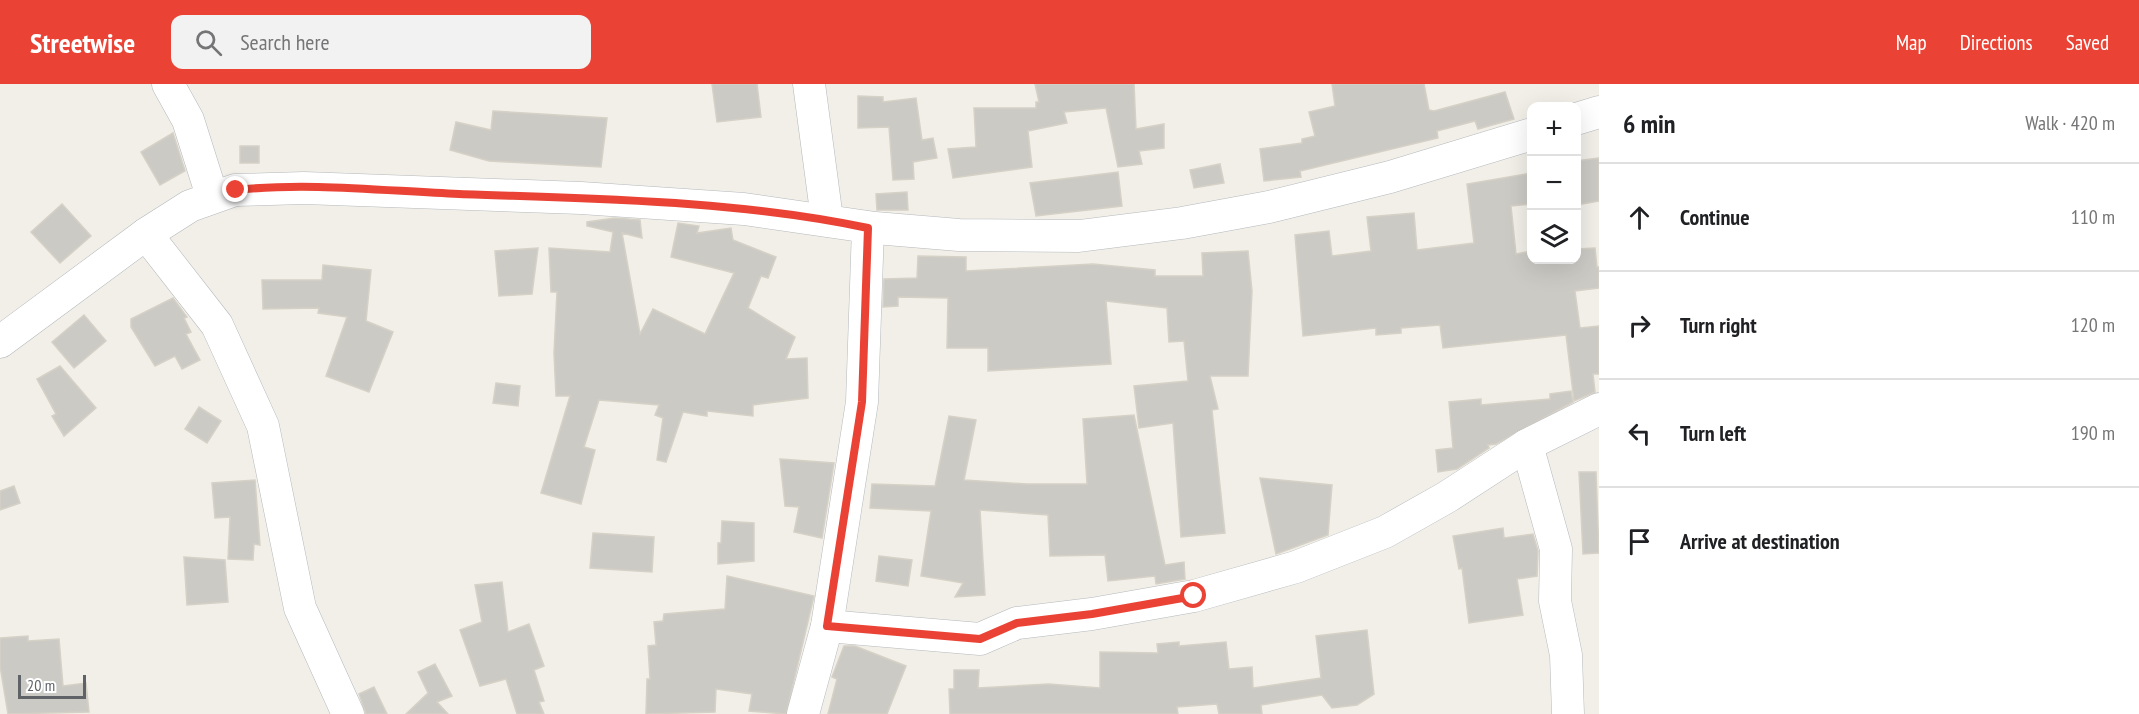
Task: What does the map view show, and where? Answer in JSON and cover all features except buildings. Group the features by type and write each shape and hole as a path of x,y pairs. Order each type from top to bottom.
{"street":[{"path":"168,84 188,120 212,196"},
{"path":"809,84 827,219"},
{"path":"1581,117 1599,112"},
{"path":"0,342 146,234 190,206 212,196 236,190 267,187 581,198 744,209 827,219 868,228 959,235 1079,236 1182,223 1269,207 1390,177 1527,136"},
{"path":"804,714 827,626 862,402 868,228"},
{"path":"146,234 217,325 262,426 300,608 348,714"},
{"path":"827,626 980,639 1017,623 1092,614 1194,596 1296,567 1385,532 1447,497 1527,445 1599,409"},
{"path":"1527,445 1556,549 1555,601 1566,655 1568,714"}],"route":[{"path":"236,190 267,187 581,198 744,209 827,219 868,228 862,402 827,626 980,639 1017,623 1092,614 1194,596"}]}
